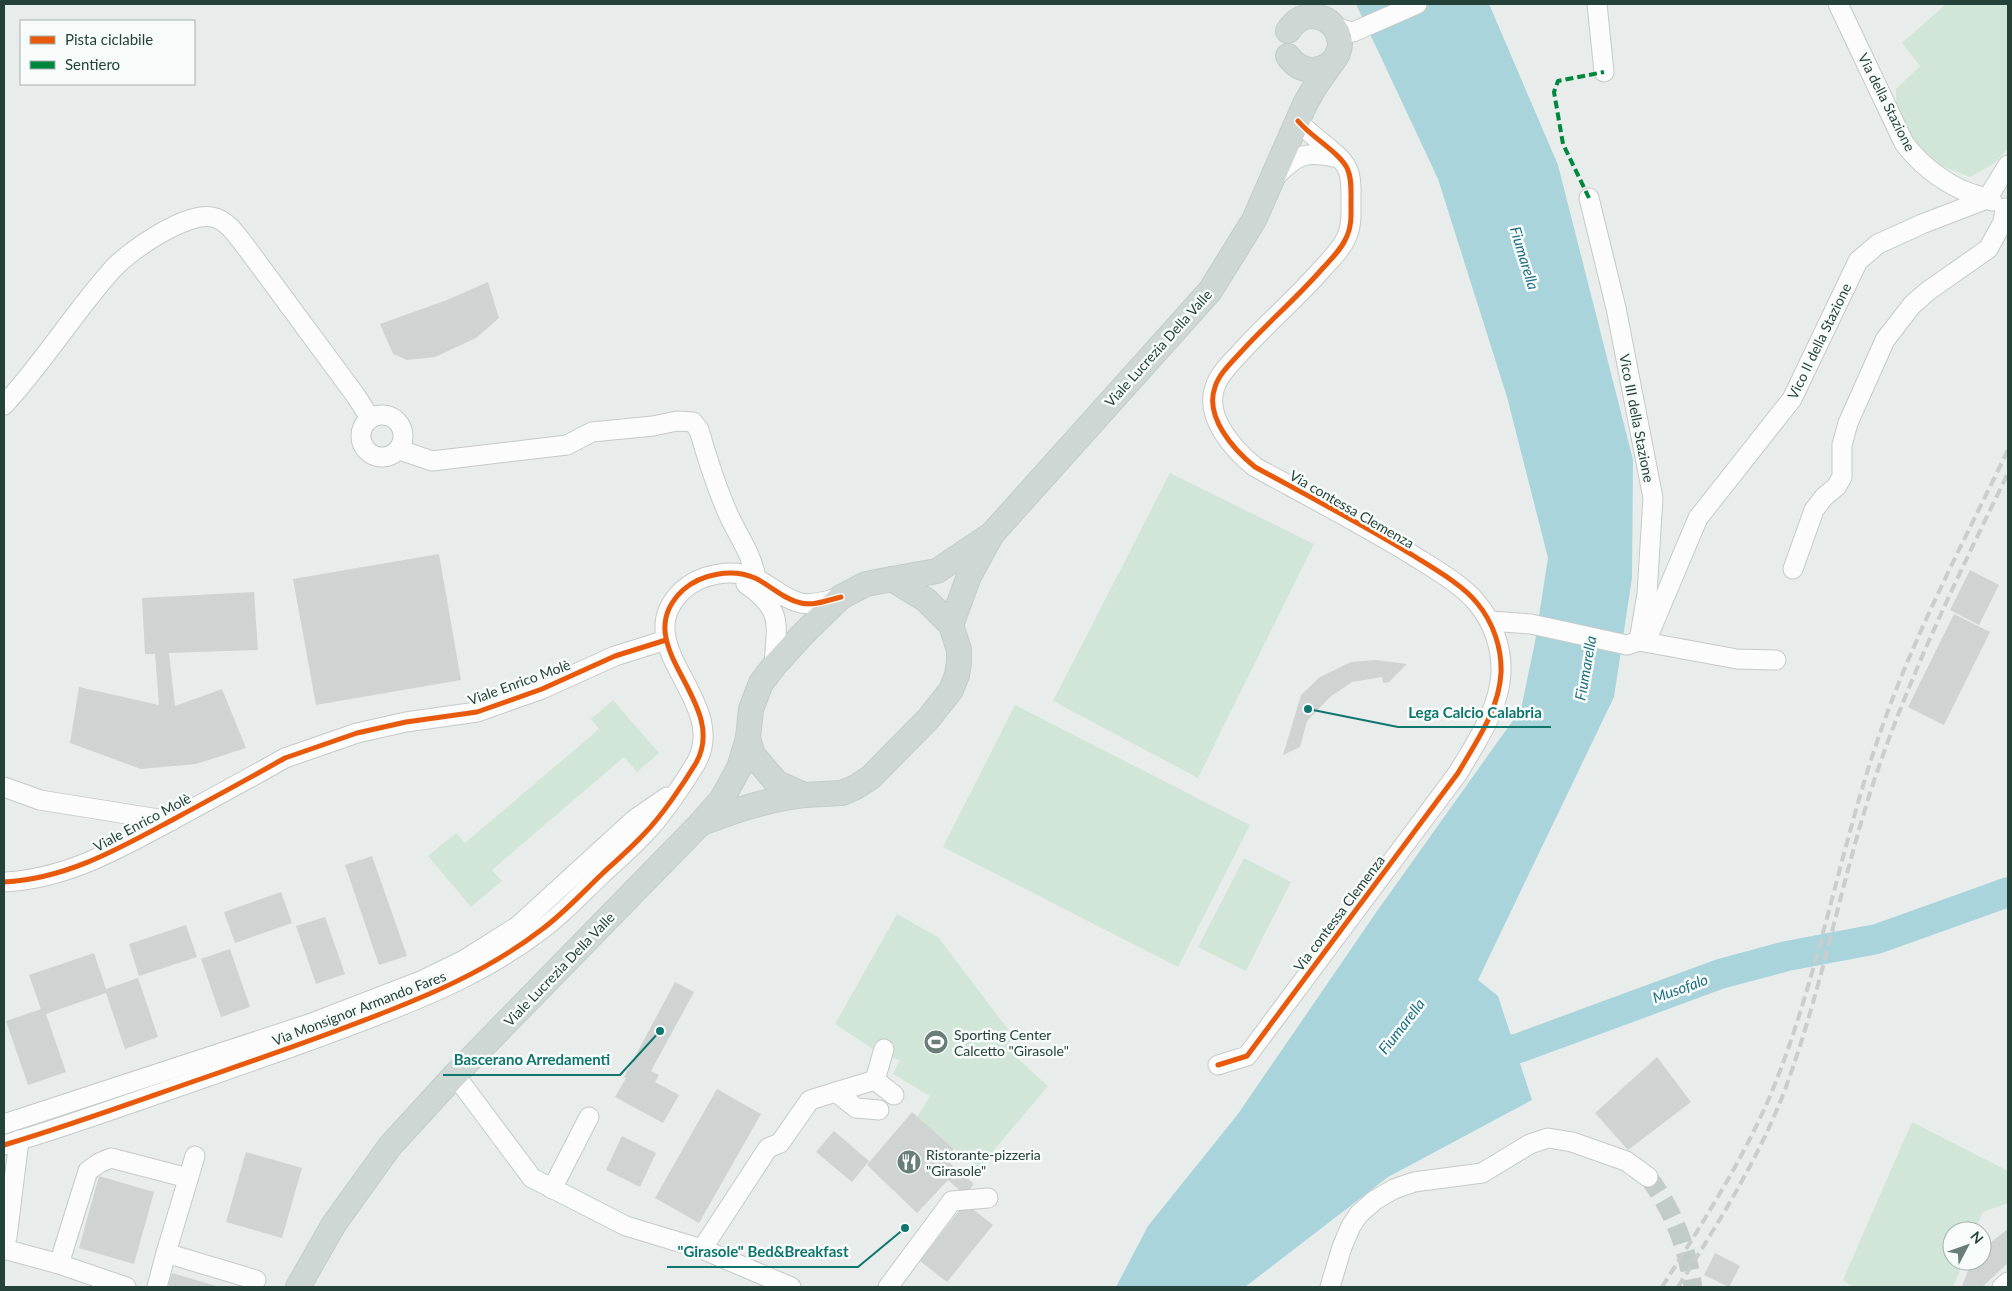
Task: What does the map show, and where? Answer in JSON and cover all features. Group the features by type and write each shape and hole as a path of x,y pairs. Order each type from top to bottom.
{"main road":[{"path":"1294,4 1285,44 1294,92 1294,129"},
{"path":"1288,56 1293,63 1306,70 1321,69 1335,58 1339,40 1330,23 1311,4"},
{"path":"1288,31 1292,25 1303,18 1316,16 1330,23"},
{"name":"Viale Lucrezia Della Valle","path":"951,625 969,576 992,534 1210,291 1254,220 1294,129 1316,85 1335,58"},
{"name":"Viale Lucrezia Della Valle","path":"298,1287 334,1224 390,1146 455,1075 722,800 739,768 748,738 751,709 761,683 803,634 841,597 866,584 937,572 992,534"},
{"name":"Viale Lucrezia Della Valle","path":"701,823 777,798 842,793 856,787 871,777 929,718 951,690 957,675 959,650 951,625 926,600 892,579"},
{"name":"Viale Lucrezia Della Valle","path":"748,738 754,755 777,783 804,795"}],"street":[{"path":"1330,23 1348,32 1364,28 1417,4"},
{"path":"1597,4 1604,72"},
{"name":"Via della Stazione","path":"1838,4 1904,143 1912,154 1935,174 1962,190 2006,207"},
{"path":"1335,58 1343,47 1364,28"},
{"path":"1294,129 1314,138 1339,158"},
{"path":"1274,178 1288,163 1303,155 1317,153 1339,158"},
{"name":"Via contessa Clemenza","path":"1218,1066 1247,1056 1458,773 1486,724 1499,691 1500,656 1490,621 1476,602 1430,566 1375,532 1255,467 1235,449 1215,415 1212,402 1215,387 1222,374 1247,345 1317,276 1347,237 1351,223 1351,187 1347,168 1339,158"},
{"path":"1987,199 2008,165"},
{"name":"Vico III della Stazione","path":"1589,198 1616,308 1653,498 1647,594 1633,643"},
{"name":"Vico II della Stazione","path":"1633,643 1648,634 1698,518 1792,399 1810,357 1858,261 1878,244 1922,224 1987,199"},
{"path":"1793,569 1814,510 1824,497 1836,488 1842,477 1842,445 1848,424 1886,340 1912,305 1928,290 1988,249 2003,222 2006,207"},
{"path":"4,405 26,381 112,270 134,250 185,220 198,217 212,217 222,220 246,246 356,396 370,418"},
{"path":"379,414 394,417 401,425 404,440 400,450 386,458 378,458 366,451 362,444 361,430 370,418 379,414"},
{"path":"400,450 432,462 567,445 592,432 653,426 677,421 693,422 699,430 723,501 753,563 756,578"},
{"path":"666,640 664,629 666,616 672,602 694,582 717,574 744,574 756,578 788,598 802,604 817,603 841,597"},
{"path":"730,574 762,596 776,616 774,666"},
{"path":"1490,621 1531,624 1633,643 1737,659 1776,660"},
{"name":"Via Monsignor Armando Fares","path":"11,1142 304,1044 430,995 486,968 544,929 646,832 678,790 701,753 702,728 696,702 669,651 666,640"},
{"name":"Viale Enrico Molè","path":"4,882 40,878 114,852 285,758 303,750 357,733 406,722 476,712 542,689 615,656 666,640"},
{"path":"4,787 40,800 171,821"},
{"name":"Via Monsignor Armando Fares","path":"4,1124 309,1024 423,980 464,960 518,926 634,819 678,790"},
{"path":"875,1080 884,1049"},
{"path":"455,1075 532,1178 626,1226 702,1249 790,1287"},
{"path":"702,1249 768,1148 780,1143 810,1100 875,1080"},
{"path":"875,1080 894,1095"},
{"path":"836,1092 856,1108 879,1110"},
{"path":"552,1189 589,1117"},
{"path":"1330,1287 1342,1247 1351,1226 1359,1214 1375,1200 1394,1189 1414,1182 1482,1172 1530,1144 1548,1138 1572,1142 1626,1161 1648,1177"},
{"path":"4,1244 6,1237 11,1142"},
{"path":"156,1287 195,1156"},
{"path":"58,1264 88,1171 99,1163 111,1158 188,1178"},
{"path":"888,1287 952,1201 988,1198"},
{"path":"4,1249 58,1264 126,1287"},
{"path":"166,1253 256,1280"},
{"path":"2002,1287 2008,1282"}],"green space":[{"path":"1946,4 2008,4 2008,148 1995,163 1970,177 1934,163 1911,139 1896,111 1896,89 1920,66 1902,43"},
{"path":"1170,473 1314,544 1198,778 1053,701"},
{"path":"613,700 659,753 637,772 624,757 492,870 502,881 471,907 428,856 456,833 465,843 599,729 591,719"},
{"path":"1015,705 1250,825 1178,967 943,847"},
{"path":"1244,858 1291,882 1246,971 1198,947"},
{"name":"Sporting Center Calcetto \"Girasole\"","path":"897,914 938,937 1013,1036 1006,1048 1048,1086 978,1169 917,1117 930,1096 893,1074 900,1060 882,1055 835,1024"},
{"path":"1912,1122 2008,1171 2008,1203 1983,1212 1979,1221 1942,1221 1942,1271 1960,1271 1953,1287 1853,1287 1843,1280"}],"water":[{"name":"Fiumarella","path":"1356,4 1489,4 1558,165 1633,460 1632,578 1614,697 1478,980 1498,996 1532,1100 1388,1177 1245,1287 1116,1287 1148,1226 1238,1114 1375,914 1521,709 1535,642 1548,558 1507,397 1438,179"}],"building":[{"path":"488,282 499,318 476,338 435,357 407,360 393,354 380,324 447,300"},
{"path":"439,554 461,680 316,705 293,579"},
{"path":"1970,570 1999,585 1979,625 1950,610"},
{"path":"254,592 258,650 169,653 175,706 222,689 246,748 196,764 141,769 70,743 79,687 159,705 155,654 145,654 142,598"},
{"path":"1954,614 1990,632 1944,725 1908,707"},
{"path":"1376,660 1407,664 1389,682 1383,683 1382,677 1352,682 1330,697 1307,721 1300,747 1283,755 1301,695 1320,677 1351,662"},
{"path":"372,856 407,956 379,965 345,865"},
{"path":"281,892 292,923 235,943 224,912"},
{"path":"325,917 345,974 316,984 296,926"},
{"path":"186,925 197,957 139,976 129,944"},
{"path":"230,949 250,1007 221,1017 201,959"},
{"path":"94,953 106,989 138,978 158,1037 125,1049 106,993 46,1014 66,1072 28,1085 6,1021 41,1009 29,975"},
{"path":"675,982 694,992 651,1071 659,1075 655,1082 679,1095 663,1123 615,1097"},
{"path":"1657,1057 1691,1102 1628,1150 1595,1113"},
{"path":"717,1089 761,1114 699,1223 655,1198"},
{"name":"Ristorante-pizzeria \"Girasole\"","path":"912,1112 954,1149 945,1159 974,1184 965,1195 948,1180 917,1213 867,1165"},
{"path":"834,1131 869,1161 852,1182 816,1152"},
{"path":"622,1136 656,1153 640,1187 606,1170"},
{"path":"246,1152 302,1168 282,1238 226,1222"},
{"path":"99,1176 154,1192 134,1264 79,1248"},
{"path":"965,1203 993,1225 947,1282 920,1261"},
{"path":"2008,1229 2008,1263 1982,1287 1963,1287 1968,1271 1992,1271 1992,1241"},
{"path":"1715,1253 1740,1266 1729,1287 1704,1275"},
{"path":"172,1273 220,1287 168,1287"}],"waterway":[{"name":"Musofalo","path":"1476,1059 1519,1048 1720,974 1787,956 1877,939 2008,892"}],"tunnel":[{"path":"1648,1177 1665,1202 1678,1229 1693,1287"}],"railway":[{"path":"1662,1287 1737,1163 1764,1111 1791,1041 1805,997 1853,820 1893,697 1924,625 2008,450"},
{"path":"1678,1287 1752,1163 1787,1084 1811,1011 1860,827 1885,749 1934,629 2008,473"}],"marked path":[{"path":"1589,198 1563,144 1554,92 1558,81 1604,72"}],"cycle path":[{"path":"1218,1065 1247,1056 1458,773 1491,713 1496,700 1501,673 1500,654 1492,627 1483,610 1471,596 1439,571 1394,544 1255,467 1238,452 1217,421 1213,398 1215,387 1222,373 1333,258 1349,232 1351,185 1347,168 1338,156 1298,121"},
{"path":"4,1145 110,1111 370,1018 458,980 521,944 557,917 651,827 679,790 696,763 703,740 700,718 692,696 670,653 665,632 668,611 683,590 690,584 717,574 737,573 755,578 782,595 801,603 816,603 841,597"},
{"path":"4,882 50,875 113,851 285,758 357,733 406,722 477,712 542,689 615,656 666,640"}],"place":[{"name":"Lega Calcio Calabria","path":"1308,709"},
{"name":"Bascerano Arredamenti","path":"660,1031"},
{"name":"Sporting Center Calcetto \"Girasole\"","path":"936,1042"},
{"name":"Ristorante-pizzeria \"Girasole\"","path":"909,1162"},
{"name":"\"Girasole\" Bed&Breakfast","path":"905,1228"}]}
